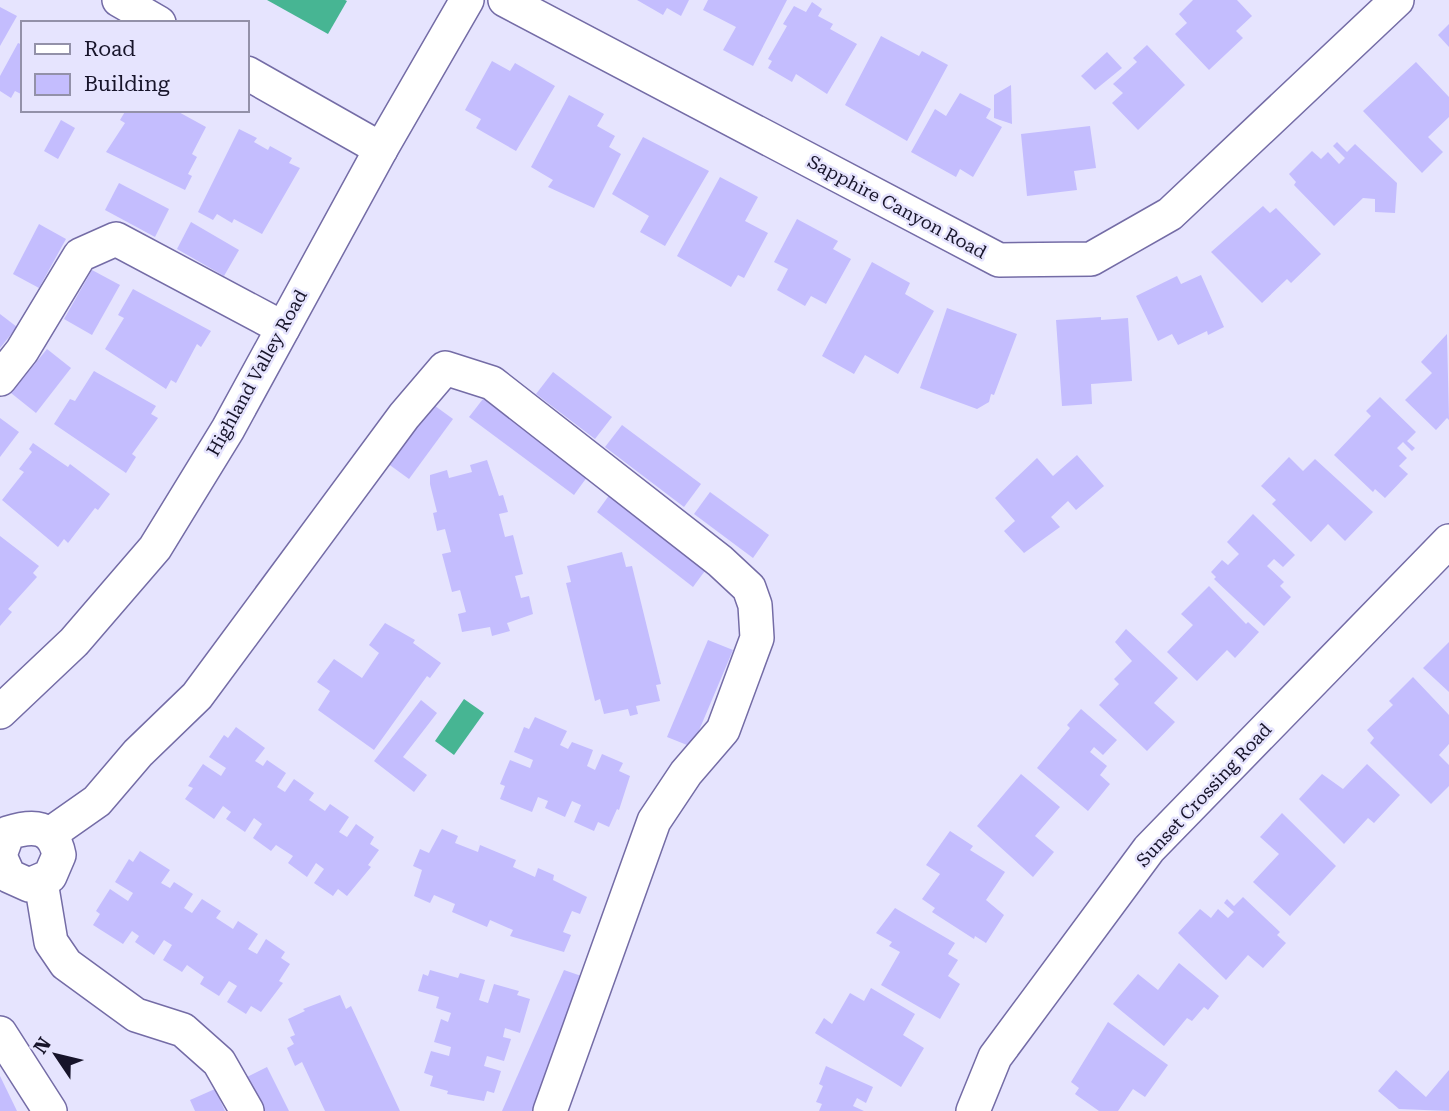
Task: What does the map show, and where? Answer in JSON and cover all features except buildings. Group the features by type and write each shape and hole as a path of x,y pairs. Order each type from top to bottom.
{"street":[{"path":"119,0 156,21"},
{"name":"Highland Valley Road","path":"0,712 74,642 155,548 228,429 381,149 467,0"},
{"name":"Sapphire Canyon Road","path":"505,0 999,260 1091,259 1170,214 1397,0"},
{"path":"248,74 381,149"},
{"path":"0,379 22,351 80,255 116,239 283,328"},
{"path":"50,834 97,802 138,753 197,695 404,416 445,368 492,383 720,561 749,588 755,605 757,638 723,730 686,773 654,821 550,1111"},
{"name":"Sunset Crossing Road","path":"973,1111 995,1057 1149,849 1449,541"},
{"path":"29,826 50,834 57,844 59,855 50,876 41,882 18,883 9,876 2,842 29,826"},
{"path":"41,882 51,942 66,964 136,1015 183,1030 219,1062 247,1111"},
{"path":"0,1033 50,1111"}],"shaded area":[{"path":"267,0 345,0 347,1 328,34"},
{"path":"464,699 484,713 454,755 435,741"}]}
